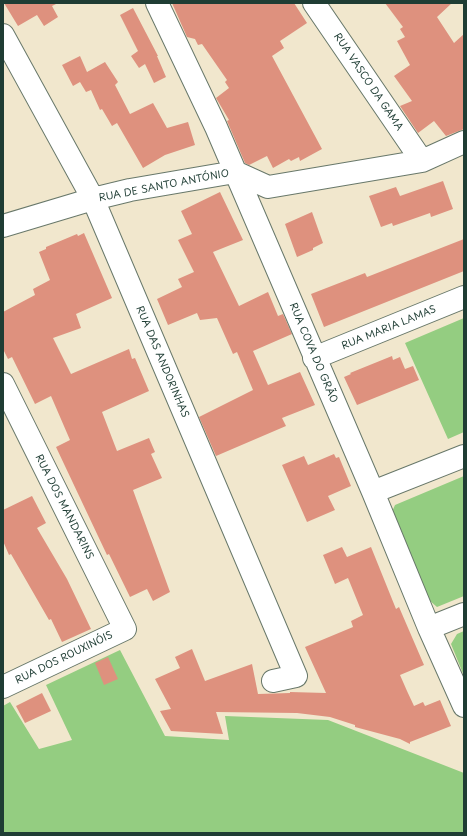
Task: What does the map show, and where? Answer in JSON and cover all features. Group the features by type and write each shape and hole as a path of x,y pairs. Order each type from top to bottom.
{"street":[{"name":"RUA COVA DO GRÃO","path":"157,3 216,127 314,358 373,492 429,628 464,706"},
{"name":"RUA VASCO DA GAMA","path":"314,3 422,161"},
{"name":"RUA DAS ANDORINHAS","path":"3,35 93,199 296,676 273,681"},
{"name":"RUA DE SANTO ANTÓNIO","path":"3,226 93,199 130,190 235,172 268,187 422,161 464,142"},
{"name":"RUA MARIA LAMAS","path":"314,358 464,297"},
{"name":"RUA DOS MANDARINS","path":"3,384 125,629"},
{"path":"373,492 464,456"},
{"path":"429,628 464,614"},
{"name":"RUA DOS ROUXINÓIS","path":"3,687 125,629"}],"green space":[{"path":"464,318 464,432 448,439 405,343"},
{"path":"464,476 464,596 437,607 429,600 391,514 395,505"},
{"path":"464,631 464,676 451,644 457,634"},
{"path":"120,650 165,736 229,740 225,716 328,720 464,773 464,833 3,833 3,706 10,702 39,749 72,740 46,685"}],"building":[{"path":"4,3 58,3 52,6 58,17 44,26 37,15 18,26"},
{"path":"172,3 294,3 307,23 280,41 284,48 272,56 322,149 300,161 299,157 291,161 289,159 273,168 267,156 249,165 245,163 227,121 229,120 216,98 229,88 225,82 227,80 202,44 198,45 195,39 187,37"},
{"path":"385,3 452,3 437,17 454,43 464,34 464,129 446,136 434,121 418,133 400,106 412,101 394,76 410,65 397,41 405,37 400,29 403,27"},
{"path":"133,8 158,56 166,77 154,83 145,64 139,68 131,56 138,51 120,15"},
{"path":"80,56 87,72 105,62 118,82 115,85 130,114 153,103 167,128 188,122 195,145 165,155 143,168 117,123 112,126 102,109 100,110 91,90 86,92 80,82 73,86 62,65"},
{"path":"443,181 453,209 431,217 430,213 393,226 392,223 381,227 369,196 396,187 400,196"},
{"path":"220,192 243,240 213,252 239,306 268,292 278,316 283,314 292,334 253,351 268,385 300,372 315,405 282,418 286,426 216,456 199,417 253,390 237,352 233,354 217,318 200,320 197,313 168,325 157,299 182,287 178,279 194,272 178,240 192,234 181,211"},
{"path":"312,212 323,243 313,248 313,250 297,257 285,224"},
{"path":"84,233 112,298 76,314 81,328 53,338 71,374 129,349 132,359 135,358 149,391 102,412 117,451 149,438 155,452 151,454 162,478 133,490 170,592 153,601 147,589 130,597 109,554 107,555 56,447 70,440 51,396 35,404 12,357 8,359 3,349 3,312 35,295 33,289 50,280 39,252 46,249 46,247 77,234 78,236"},
{"path":"464,239 464,271 324,327 311,294 365,273 367,277"},
{"path":"392,356 393,360 400,357 405,369 413,366 419,380 357,405 344,377 351,374 350,373"},
{"path":"334,454 336,458 339,457 351,486 328,496 335,510 307,522 282,465 304,456 308,465"},
{"path":"32,496 46,523 37,528 67,579 91,629 62,642 51,619 49,620 11,554 9,555 3,541 3,510"},
{"path":"342,547 347,557 371,547 396,609 399,607 424,665 400,675 407,691 414,706 423,702 425,706 440,700 451,726 410,742 410,744 400,739 355,727 355,725 330,717 297,713 216,712 223,734 171,731 160,711 171,709 155,679 180,668 175,657 192,649 205,681 252,664 258,694 290,692 326,693 305,647 353,627 351,621 363,615 348,578 335,584 323,555"},
{"path":"108,657 118,679 104,685 95,663"},
{"path":"42,693 51,711 25,723 16,706"}]}
